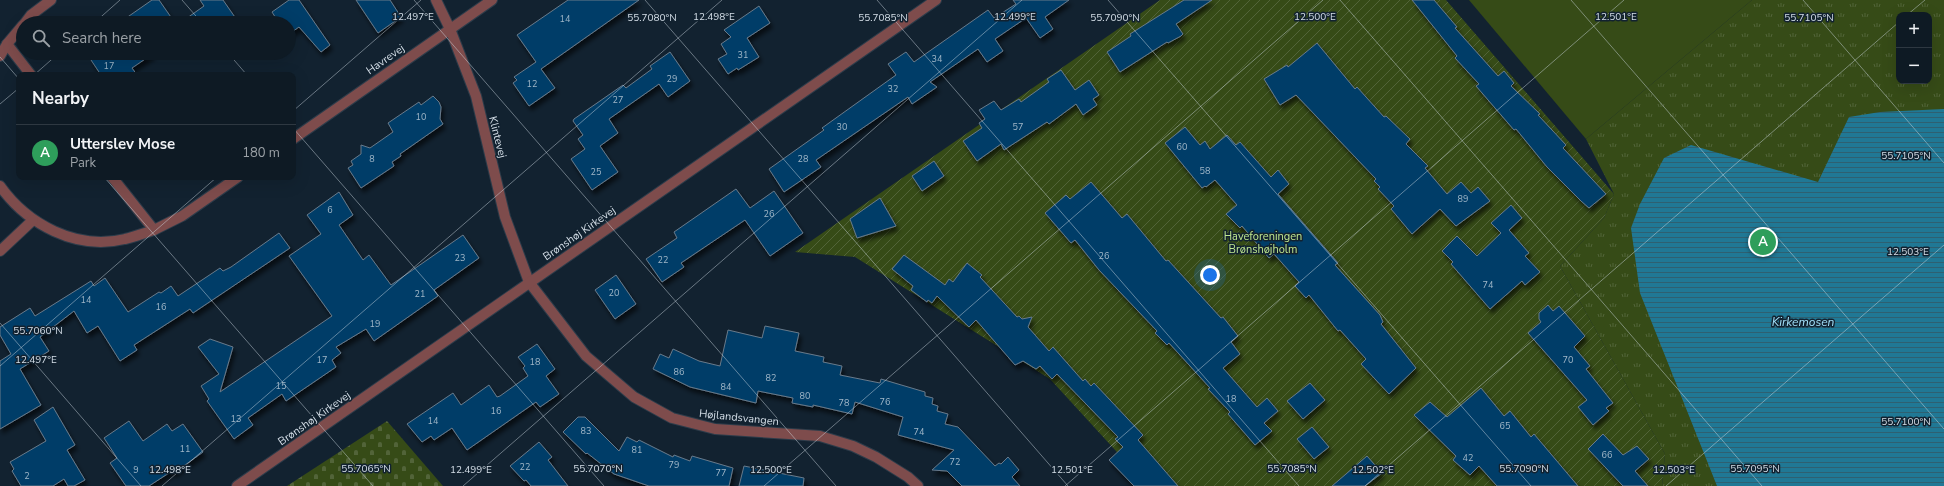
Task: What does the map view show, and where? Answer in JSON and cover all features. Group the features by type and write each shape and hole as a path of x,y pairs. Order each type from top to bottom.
{"street":[{"path":"30,16 51,0"},
{"name":"Klintevej","path":"436,0 450,29 476,96 505,217 530,282"},
{"name":"Havrevej","path":"296,137 492,0"},
{"name":"Brønshøj Kirkevej","path":"237,486 936,0"},
{"path":"0,56 7,44 16,33"},
{"path":"7,44 16,56"},
{"path":"19,60 29,72"},
{"path":"114,180 154,230"},
{"path":"0,186 11,202 33,220 61,235 92,242 124,240 154,230 182,216 234,180"},
{"path":"0,251 33,220"},
{"name":"Højlandsvangen","path":"530,282 586,356 634,397 657,411 683,422 715,429 820,436 852,446 876,457 908,477 918,486"}],"green space":[{"name":"Haveforeningen Brønshøjholm","path":"1160,0 1446,0 1614,194 1604,218 1560,266 1665,454 1662,486 1148,486 1050,379 855,257 795,252"},
{"path":"1469,0 1752,0 1586,139"},
{"name":"Kirkemosen","path":"1752,0 1944,0 1944,486 1662,486 1665,454 1560,266 1604,218 1614,194 1586,139"},
{"path":"387,421 443,486 287,486"}],"water":[{"name":"Kirkemosen","path":"1944,109 1944,486 1717,486 1640,293 1631,228 1640,204 1664,158 1691,145 1818,182 1849,117 1880,112"}],"building":[{"path":"152,0 159,0 170,16 129,16"},
{"path":"200,0 223,0 234,16 190,16 204,6"},
{"path":"289,0 299,0 330,45 321,52 299,27 296,29 296,16 275,16 272,12"},
{"path":"356,0 390,0 401,17 378,33"},
{"path":"568,0 639,0 541,69 555,88 529,106 513,83 517,80 514,77 536,62 517,35"},
{"path":"1013,0 1069,0 1045,17 1053,29 1040,38 1026,18 995,39 1003,51 987,62 978,49 930,82 937,87 912,104 908,97 816,160 821,167 784,192 769,169 824,130 822,128 896,75 888,64 906,52 914,62 988,10 994,18 1016,4"},
{"path":"1184,0 1212,0 1176,24 1183,34 1181,36 1168,43 1167,42 1120,72 1107,52 1131,36 1130,34"},
{"path":"1412,0 1434,0 1457,27 1455,28 1498,76 1504,71 1514,83 1511,86 1540,114 1538,115 1566,145 1563,148 1606,194 1589,208 1547,167 1516,129 1514,130 1476,86 1479,84 1455,58 1457,56"},
{"path":"759,6 770,23 747,38 759,57 738,70 737,68 728,74 718,59 727,54 721,44 731,37 724,30"},
{"path":"1317,43 1355,89 1357,87 1384,117 1386,116 1410,139 1406,144 1428,166 1425,168 1447,194 1461,182 1471,193 1478,187 1490,201 1456,226 1440,209 1412,234 1391,209 1394,206 1378,189 1380,187 1374,181 1376,179 1296,95 1280,105 1264,79 1287,65 1288,67"},
{"path":"670,52 690,81 668,97 659,84 609,119 618,133 600,146 618,172 592,190 571,159 585,149 578,139 583,135 573,121 574,119 623,85 626,88 652,69 650,66"},
{"path":"91,60 144,60 132,68 135,72 99,72"},
{"path":"1061,70 1075,90 1089,80 1099,95 1093,99 1097,105 1083,115 1076,104 1049,124 1047,122 1004,150 1001,144 977,161 963,141 982,128 979,123 985,119 979,110 994,101 1001,110 1019,99 1021,102 1049,82 1047,79"},
{"path":"433,96 439,102 441,107 440,119 443,124 400,154 401,156 392,162 394,166 361,188 348,168 353,165 351,161 361,154 361,145 370,148 393,132 388,123 419,102 421,105"},
{"path":"1185,127 1200,145 1205,141 1210,149 1227,135 1236,145 1240,142 1271,177 1278,170 1289,184 1278,194 1338,263 1335,265 1380,315 1383,322 1381,324 1416,368 1389,394 1361,364 1366,359 1340,330 1338,331 1309,295 1306,298 1295,286 1299,282 1274,254 1269,258 1242,226 1240,228 1226,214 1237,205 1215,180 1206,187 1205,186 1202,188 1165,143"},
{"path":"934,161 944,176 922,191 912,176"},
{"path":"1091,182 1122,218 1127,214 1166,261 1168,260 1221,318 1223,317 1238,336 1231,342 1240,354 1223,368 1257,407 1267,398 1278,411 1264,423 1272,431 1255,445 1228,414 1230,412 1208,389 1210,388 1169,343 1167,345 1155,333 1157,331 1099,270 1075,240 1071,243 1045,213 1066,195 1070,199"},
{"path":"736,189 750,208 774,191 803,233 770,256 745,220 681,263 684,267 662,282 646,259 677,238 674,232"},
{"path":"339,192 353,215 339,225 363,260 369,255 391,285 463,235 479,258 434,290 438,296 374,341 366,329 336,347 341,353 332,360 336,367 286,401 282,394 248,418 253,425 234,439 207,401 209,399 201,386 219,374 198,347 210,339 233,347 220,392 332,316 289,256 321,234 307,215"},
{"path":"880,198 896,226 857,238 850,219"},
{"path":"1511,205 1522,218 1509,230 1529,253 1525,256 1540,272 1525,285 1522,281 1490,309 1451,264 1453,262 1442,251 1457,236 1477,256 1501,233 1491,223"},
{"path":"279,233 290,248 193,313 190,309 134,345 137,350 120,361 98,326 87,333 74,311 40,337 49,351 20,369 41,405 0,429 0,361 11,354 0,335 0,327 30,308 35,316 91,281 94,286 105,278 128,312 171,286 178,296 220,268 223,271 231,267"},
{"path":"904,255 945,285 949,279 953,282 967,263 982,275 980,277 1017,317 1019,316 1022,319 1032,317 1028,327 1049,351 1053,347 1083,381 1085,379 1091,386 1094,383 1143,435 1138,440 1178,486 1134,486 1109,460 1123,447 1115,439 1118,437 1057,374 1052,379 1040,366 1036,369 1023,361 1015,365 976,320 969,327 937,296 932,303 928,300 927,302 911,290 913,286 892,269"},
{"path":"616,275 636,304 615,319 595,290"},
{"path":"1548,305 1553,311 1559,306 1585,336 1574,347 1590,366 1586,369 1613,403 1606,408 1609,411 1593,425 1578,407 1587,400 1528,333 1541,322 1539,319 1539,313"},
{"path":"765,326 799,333 795,351 824,357 823,362 842,366 840,375 880,383 881,379 925,392 925,396 933,398 932,404 938,406 937,411 948,414 945,424 958,427 995,466 999,463 1001,464 1008,457 1019,470 1012,477 1020,486 962,486 947,471 932,470 954,450 898,435 903,417 855,402 852,414 813,405 813,407 792,403 793,398 758,391 756,403 690,387 653,369 660,354 669,358 673,349 699,361 720,366 728,330 762,338"},
{"path":"537,344 555,369 546,376 559,394 540,407 536,402 467,450 452,428 434,440 431,436 422,442 407,424 453,393 461,405 489,385 497,397 500,396 528,376 523,368 525,366 518,357"},
{"path":"1310,383 1325,400 1303,419 1287,401"},
{"path":"1481,388 1504,416 1510,411 1531,437 1534,434 1578,486 1497,486 1479,466 1470,475 1453,460 1456,456 1414,415 1430,402 1447,417"},
{"path":"53,407 75,445 67,450 85,480 74,486 68,486 64,479 53,486 21,486 12,471 14,469 10,462 46,441 34,420"},
{"path":"578,417 585,417 619,451 627,437 637,442 639,440 673,457 674,455 690,461 692,456 733,468 729,486 649,486 614,474 587,453 586,454 563,432"},
{"path":"129,421 143,441 167,424 172,431 183,424 203,452 174,473 172,471 149,486 126,486 110,463 117,458 104,438"},
{"path":"1312,427 1329,447 1314,459 1297,439"},
{"path":"1603,434 1623,455 1637,446 1649,459 1635,471 1648,486 1623,486 1588,449"},
{"path":"539,442 552,457 548,460 568,486 531,486 526,480 524,481 510,466"},
{"path":"1367,456 1382,473 1365,486 1332,486"},
{"path":"744,466 804,478 803,486 739,486"}],"place":[{"name":"Utterslev Mose","path":"1763,242"}]}
